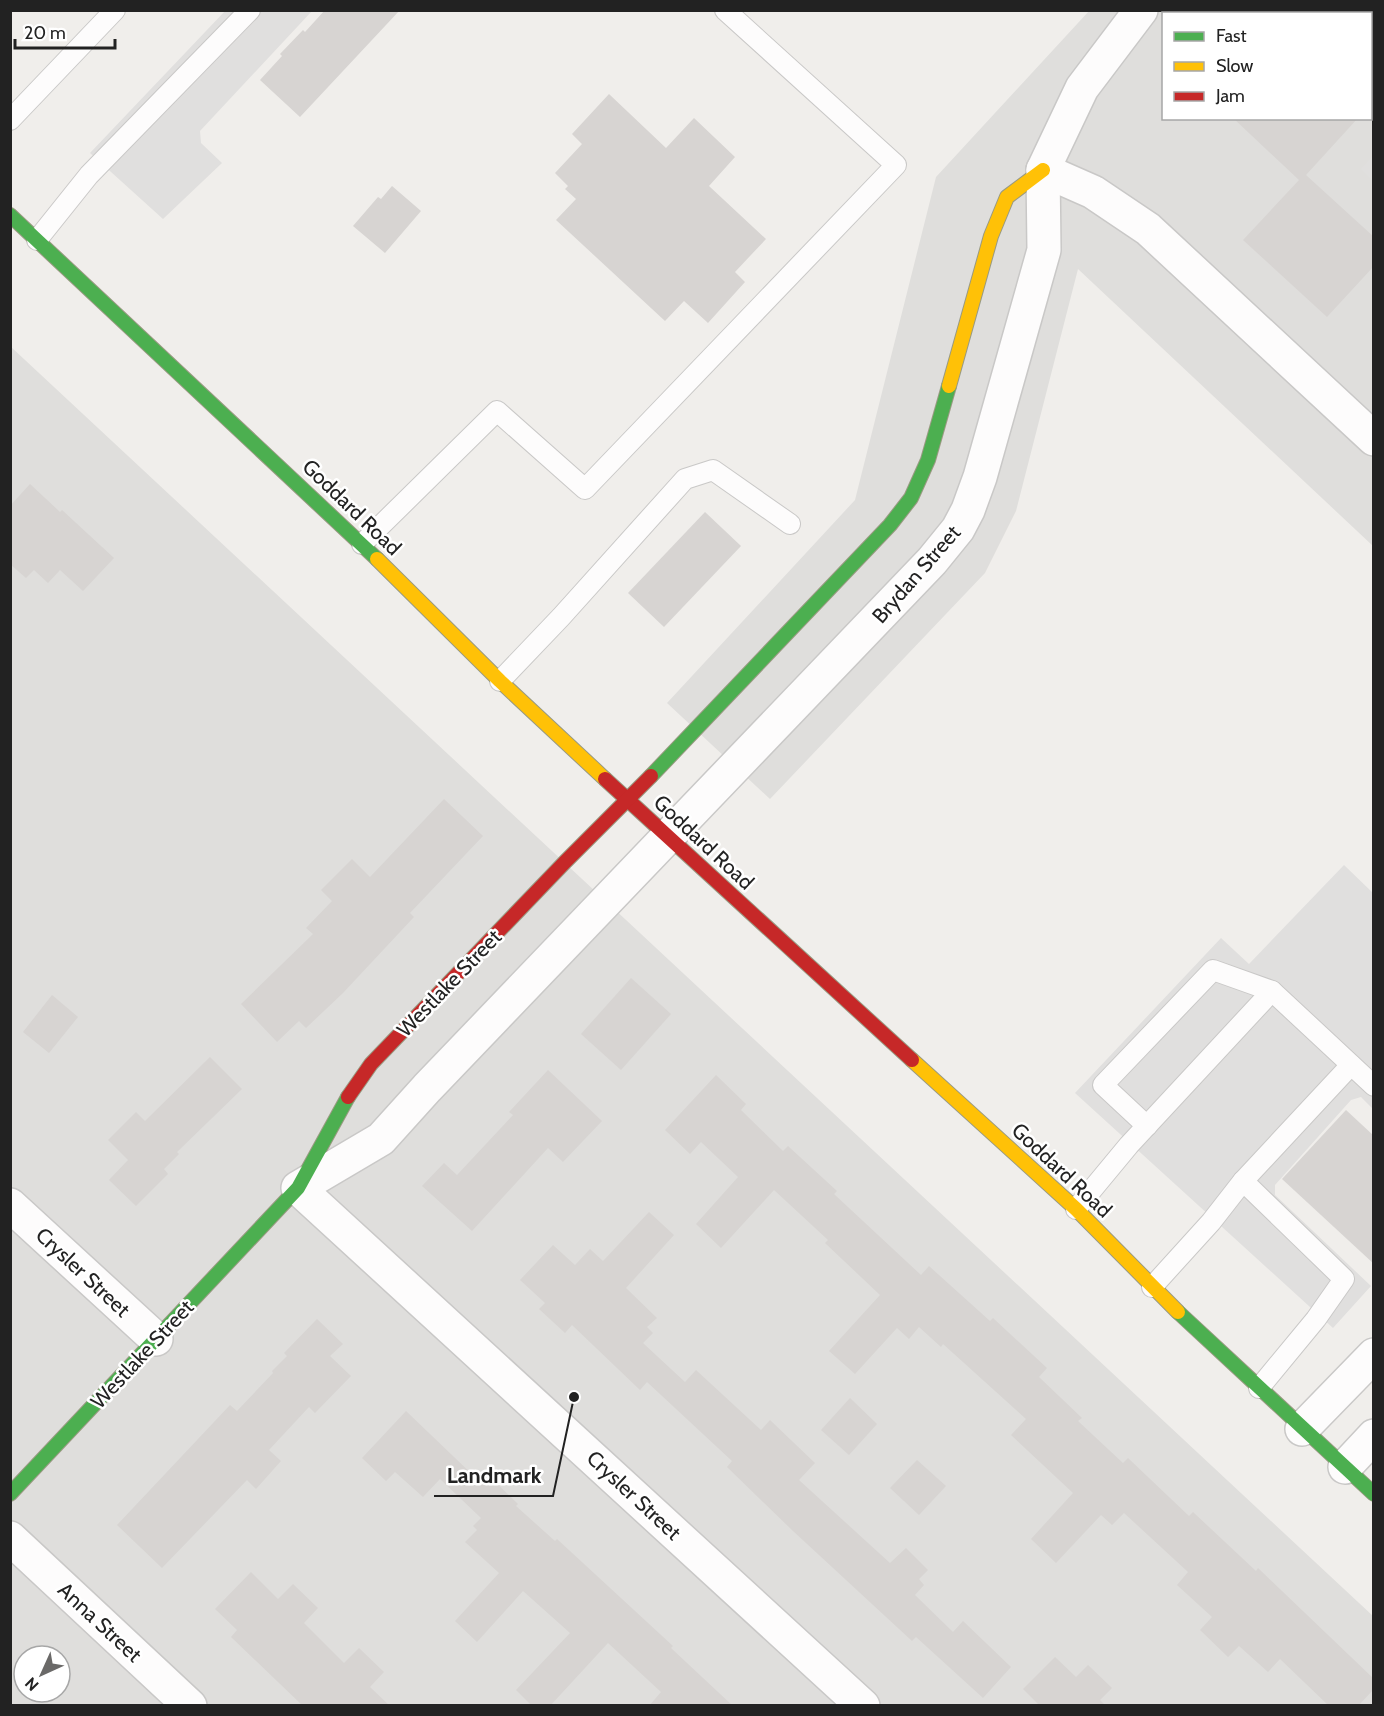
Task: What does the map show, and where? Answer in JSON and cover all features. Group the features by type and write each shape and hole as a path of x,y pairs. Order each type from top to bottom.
{"main road":[{"name":"Brydan Street","path":"628,800 890,525 911,498 928,460 991,236 1007,197 1044,170"},
{"name":"Goddard Road","path":"10,215 362,544 500,681 668,838 1076,1209 1152,1287 1374,1494"},
{"name":"Westlake Street","path":"10,1494 298,1188 344,1102 371,1064 565,862 628,800"}],"street":[{"name":"Brydan Street","path":"668,838 932,561 958,529 968,510 980,477 1044,250 1044,170 1082,88 1141,10"},
{"path":"1044,170 1092,192 1148,229 1374,438"},
{"name":"Westlake Street","path":"298,1188 381,1139 668,838"},
{"name":"Crysler Street","path":"298,1188 863,1706"},
{"name":"Crysler Street","path":"10,1205 156,1339"},
{"path":"1302,1429 1374,1354"},
{"path":"1345,1467 1374,1436"},
{"name":"Anna Street","path":"10,1538 190,1706"}],"lane":[{"path":"37,240 89,175 250,10"},
{"path":"362,544 497,411 585,489 897,165 725,10"},
{"path":"10,120 103,15"},
{"path":"500,681 685,479 713,470 790,525"},
{"path":"1147,1126 1103,1085 1213,970 1272,991 1374,1086"},
{"path":"1076,1209 1147,1126 1272,991"},
{"path":"1152,1287 1211,1222 1243,1181 1351,1065"},
{"path":"1243,1181 1344,1279 1316,1319 1259,1388"}],"shaded area":[{"path":"225,11 312,11 200,131 201,143 222,163 163,219 90,153"},
{"path":"1089,11 1373,11 1373,546 1078,269 1016,511 985,573 770,799 667,703 855,500 936,177"},
{"path":"1373,156 1373,181 1361,169"},
{"path":"10,346 1373,1616 1373,1705 11,1705"},
{"path":"1344,865 1373,893 1373,1109 1361,1097 1351,1100 1275,1185 1275,1195 1371,1286 1333,1328 1075,1093 1221,938 1249,964"}],"building":[{"path":"325,10 400,10 300,117 260,80 282,56 280,54"},
{"path":"609,94 666,148 694,118 735,157 709,186 766,239 735,272 745,282 708,323 684,301 665,321 556,220 576,199 565,189 568,186 555,173 582,144 572,134"},
{"path":"1235,120 1356,120 1306,175 1374,237 1374,266 1327,317 1243,240 1299,180"},
{"path":"392,186 421,211 385,253 353,226 378,197 381,199"},
{"path":"30,484 114,558 83,591 60,570 48,583 34,570 26,578 10,564 10,506"},
{"path":"705,512 741,546 664,627 628,593"},
{"path":"444,799 483,836 410,913 414,917 343,993 306,1028 299,1021 277,1042 241,1004 313,934 306,928 332,901 321,890 352,859 370,877"},
{"path":"631,978 671,1014 621,1070 581,1034"},
{"path":"52,995 78,1017 49,1053 23,1032"},
{"path":"210,1057 242,1089 177,1152 179,1154 164,1169 168,1174 136,1206 109,1180 128,1160 108,1140 136,1112 145,1121"},
{"path":"548,1070 602,1121 563,1162 548,1148 472,1231 422,1186 444,1163 457,1175 513,1115 509,1112"},
{"path":"716,1075 746,1104 741,1110 783,1151 788,1146 837,1191 834,1194 921,1275 929,1266 990,1321 993,1318 1047,1368 1039,1377 1082,1418 1078,1421 1123,1463 1128,1458 1189,1516 1193,1512 1256,1571 1258,1568 1374,1679 1374,1689 1358,1706 1329,1706 1280,1659 1268,1672 1239,1646 1228,1657 1200,1630 1212,1617 1177,1585 1188,1572 1124,1513 1112,1525 1101,1515 1056,1563 1031,1539 1073,1493 1011,1435 1026,1419 943,1344 941,1347 919,1327 909,1339 897,1328 855,1374 829,1351 880,1295 825,1243 828,1240 774,1190 721,1248 696,1224 738,1177 701,1142 690,1154 665,1130"},
{"path":"1346,1110 1374,1136 1374,1264 1282,1179"},
{"path":"649,1212 674,1235 626,1288 657,1318 647,1327 653,1333 643,1343 685,1382 696,1370 761,1430 770,1420 815,1463 799,1480 890,1563 906,1548 928,1570 919,1579 924,1585 915,1595 953,1632 963,1621 1011,1667 983,1698 916,1637 912,1641 793,1531 727,1467 732,1461 647,1382 640,1390 572,1325 565,1333 539,1309 545,1303 520,1280 553,1245 575,1265 590,1249 603,1261"},
{"path":"317,1319 343,1344 330,1356 351,1376 315,1413 309,1407 269,1450 281,1461 256,1489 247,1480 162,1568 117,1525 230,1405 237,1411 287,1356 284,1353"},
{"path":"850,1398 877,1424 849,1455 821,1430"},
{"path":"406,1411 477,1479 484,1471 518,1504 516,1506 555,1541 557,1539 673,1646 671,1648 733,1706 649,1706 661,1692 608,1643 550,1706 532,1706 516,1690 570,1633 523,1591 477,1642 455,1621 499,1573 465,1542 477,1530 473,1526 481,1518 440,1479 423,1497 395,1472 386,1481 362,1458"},
{"path":"917,1460 946,1486 919,1515 890,1488"},
{"path":"251,1572 278,1599 293,1584 318,1608 304,1623 344,1663 359,1648 384,1672 370,1687 390,1706 303,1706 231,1637 237,1630 215,1609"},
{"path":"1055,1657 1076,1677 1088,1665 1112,1688 1100,1700 1106,1706 1040,1706 1023,1689"}],"traffic: fast":[{"path":"10,215 377,559"},
{"path":"651,776 890,525 911,498 928,460 949,386"},
{"path":"10,1494 298,1188 348,1097"},
{"path":"1178,1312 1374,1494"}],"traffic: slow":[{"path":"949,386 991,236 1007,197 1043,170"},
{"path":"377,559 500,681 605,779"},
{"path":"912,1060 1076,1209 1178,1312"}],"traffic: jam":[{"path":"348,1097 371,1064 651,776"},
{"path":"605,779 912,1060"}],"place":[{"name":"Landmark","path":"574,1397"}]}
